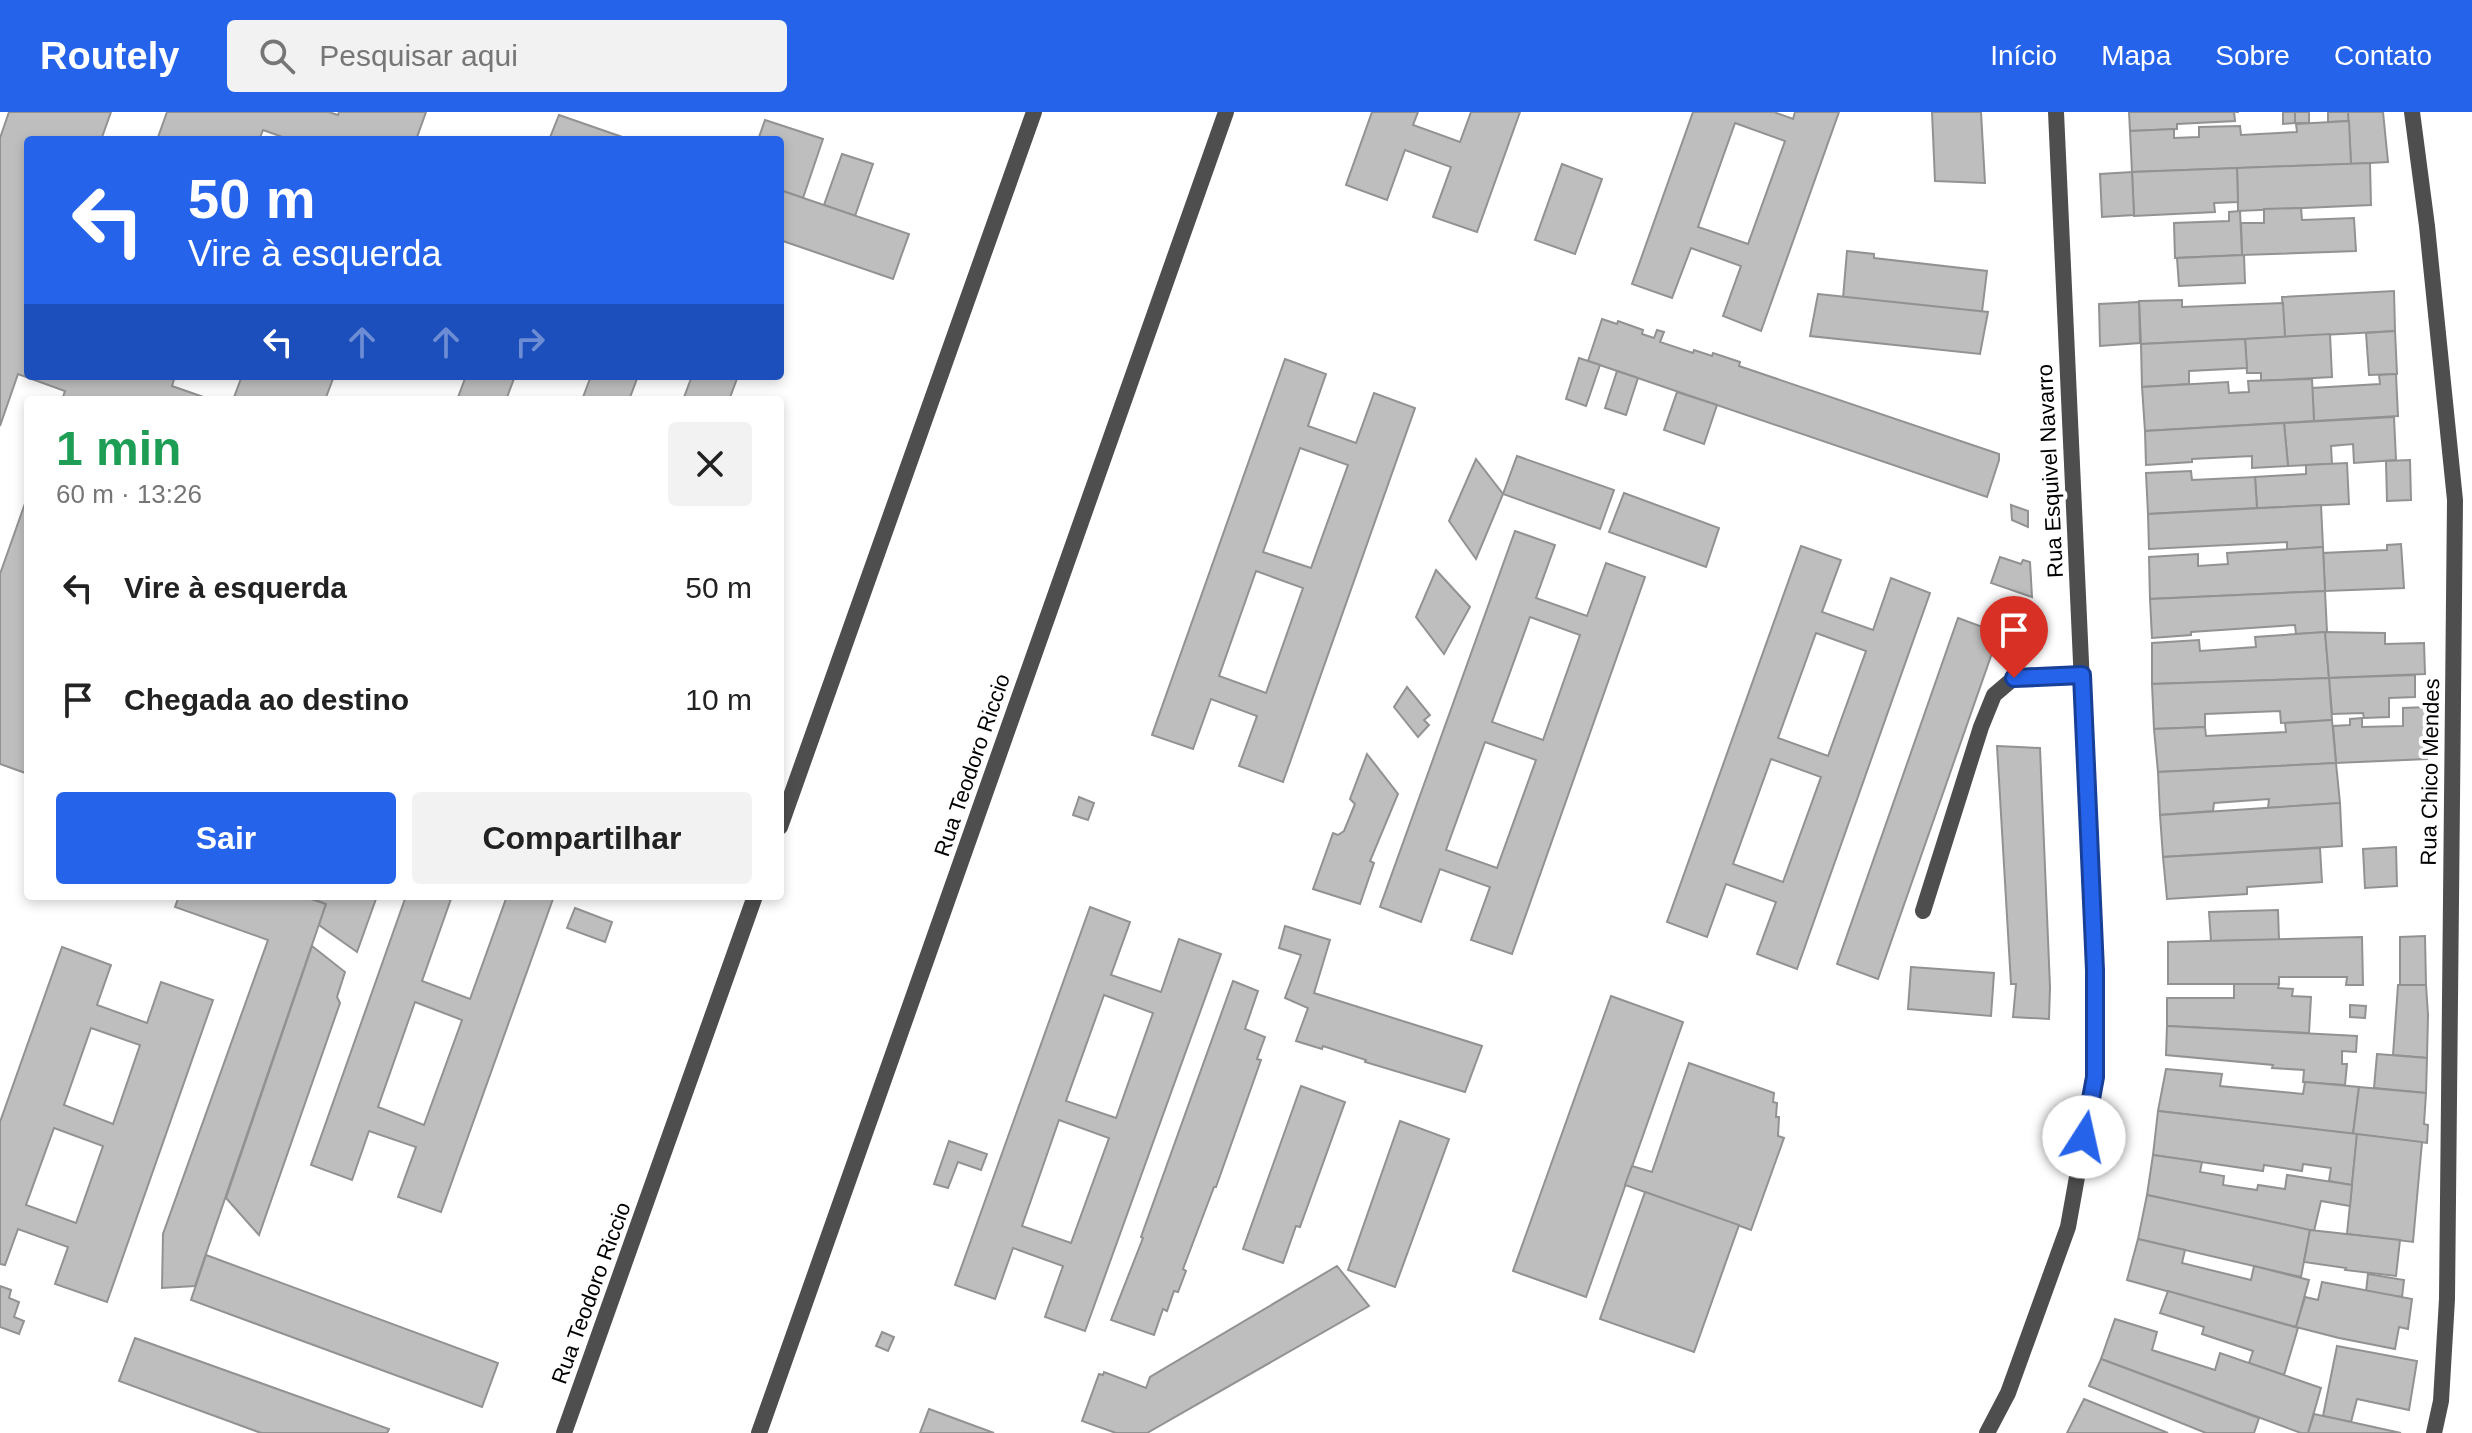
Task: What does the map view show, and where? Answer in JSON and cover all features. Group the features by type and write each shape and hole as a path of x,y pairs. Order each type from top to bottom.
{"street":[{"path":"784,816 1034,112"},
{"name":"Rua Teodoro Riccio","path":"759,1433 1226,112"},
{"name":"Rua Esquivel Navarro","path":"1987,1433 2008,1393 2068,1227 2095,1077 2095,970 2056,112"},
{"name":"Rua Chico Mendes","path":"2412,112 2455,500 2447,1299 2441,1401 2434,1433"},
{"path":"1923,911 1994,695 2014,678 2082,675"},
{"name":"Rua Teodoro Riccio","path":"564,1433 754,900"}],"building":[{"path":"9,112 111,112 102,136 24,136 24,376 18,374 0,426 0,138"},
{"path":"167,112 329,112 338,115 339,112 426,112 417,136 280,136 263,130 261,136 158,136"},
{"path":"1372,112 1418,112 1413,125 1460,142 1471,112 1520,112 1477,232 1433,217 1451,167 1405,150 1387,200 1346,185"},
{"path":"1693,112 1774,112 1793,119 1795,112 1839,112 1761,331 1723,316 1741,266 1691,248 1672,298 1632,284","holes":["1735,123 1785,141 1748,244 1698,227"]},
{"path":"1932,112 1981,112 1985,183 1935,181"},
{"path":"2129,112 2234,112 2235,121 2177,124 2177,129 2130,131"},
{"path":"2283,112 2295,112 2295,123 2283,124"},
{"path":"2295,112 2309,112 2309,123 2295,123"},
{"path":"2328,112 2348,112 2349,121 2328,122"},
{"path":"2348,112 2383,112 2388,162 2351,164"},
{"path":"559,115 619,136 551,136"},
{"path":"765,120 823,139 803,198 784,191 784,136 759,136"},
{"path":"2349,121 2351,164 2132,172 2130,131 2174,129 2174,138 2199,137 2199,127 2240,126 2241,135 2297,132 2296,124"},
{"path":"842,154 873,164 855,216 824,205"},
{"path":"2370,163 2371,205 2238,211 2237,168"},
{"path":"1562,164 1602,179 1575,254 1535,240"},
{"path":"2237,168 2238,202 2214,203 2215,212 2134,216 2132,172"},
{"path":"2132,172 2134,215 2102,217 2100,174"},
{"path":"784,191 909,234 893,279 784,241"},
{"path":"2301,208 2302,220 2354,218 2356,251 2242,255 2241,223 2264,223 2264,209"},
{"path":"2240,211 2242,255 2175,258 2174,223 2229,221 2229,212"},
{"path":"1847,251 1874,254 1874,258 1987,271 1982,312 1843,298"},
{"path":"2244,255 2245,283 2179,286 2177,258"},
{"path":"2394,291 2395,331 2285,337 2282,297"},
{"path":"1818,294 1988,312 1980,354 1810,336"},
{"path":"2182,300 2182,307 2283,303 2285,337 2141,344 2139,301"},
{"path":"2139,302 2140,343 2100,346 2099,304"},
{"path":"1602,319 1643,330 1642,334 1654,338 1657,330 1664,332 1660,342 1693,353 1694,350 1712,356 1713,353 1740,362 1739,366 1999,454 1987,497 1588,361"},
{"path":"2395,331 2397,374 2369,375 2366,333"},
{"path":"2330,334 2332,377 2261,381 2261,373 2247,373 2245,339"},
{"path":"2245,339 2247,368 2189,371 2189,384 2142,387 2141,344"},
{"path":"1579,358 1600,365 1586,406 1566,399"},
{"path":"1285,359 1326,374 1308,426 1356,443 1374,393 1415,408 1283,782 1239,766 1257,716 1211,699 1193,749 1152,735","holes":["1300,448 1348,465 1311,568 1263,552","1256,571 1303,588 1266,693 1219,676"]},
{"path":"1617,371 1638,378 1626,415 1605,408"},
{"path":"2396,374 2398,416 2314,421 2312,388 2380,384 2379,375"},
{"path":"2312,379 2314,421 2145,431 2142,387 2228,382 2229,393 2249,392 2248,381"},
{"path":"35,380 174,380 172,386 201,396 63,396 65,391"},
{"path":"240,380 332,380 326,396 234,396"},
{"path":"464,380 514,380 508,396 458,396"},
{"path":"590,380 636,380 630,396 584,396"},
{"path":"690,380 736,380 730,396 684,396"},
{"path":"1677,392 1717,405 1704,444 1664,430"},
{"path":"2394,417 2396,460 2354,463 2353,444 2331,446 2332,464 2288,466 2284,423"},
{"path":"2284,423 2288,466 2252,468 2252,456 2146,465 2145,431"},
{"path":"1517,456 1614,490 1600,529 1503,494"},
{"path":"1476,459 1503,494 1476,559 1449,521"},
{"path":"2410,460 2411,500 2387,501 2386,461"},
{"path":"2347,463 2349,504 2257,508 2255,477 2306,474 2306,465"},
{"path":"2191,471 2192,480 2255,477 2257,508 2148,514 2146,473"},
{"path":"1624,493 1719,528 1706,567 1609,532"},
{"path":"2011,505 2028,511 2028,527 2012,520"},
{"path":"2321,505 2323,547 2287,550 2287,542 2149,549 2148,514"},
{"path":"24,506 24,773 0,764 0,574"},
{"path":"1515,531 1555,545 1536,598 1587,616 1606,563 1645,577 1512,954 1471,940 1490,887 1440,869 1421,922 1380,907","holes":["1530,617 1580,635 1543,740 1492,722","1485,742 1536,760 1497,868 1446,850"]},
{"path":"2401,544 2404,588 2325,591 2323,553 2387,550 2387,545"},
{"path":"1801,546 1841,560 1822,612 1873,630 1891,578 1930,593 1797,969 1757,954 1776,902 1726,884 1707,937 1667,922","holes":["1816,633 1866,651 1828,756 1778,738","1771,759 1821,777 1783,882 1733,864"]},
{"path":"2323,547 2325,591 2150,599 2149,557 2198,554 2198,566 2228,564 2227,553"},
{"path":"2000,557 2021,564 2023,560 2030,562 2032,597 1991,583"},
{"path":"1436,570 1470,607 1444,654 1416,617"},
{"path":"2325,591 2327,632 2296,634 2295,625 2191,632 2191,635 2152,638 2150,599"},
{"path":"1958,618 1999,633 1878,979 1837,964"},
{"path":"2325,632 2329,678 2152,684 2152,643 2199,640 2200,651 2256,647 2255,637"},
{"path":"2325,632 2385,633 2385,644 2424,643 2425,674 2329,678"},
{"path":"2415,675 2415,697 2389,698 2389,717 2364,718 2363,713 2332,714 2329,678"},
{"path":"2329,678 2332,720 2281,723 2280,711 2205,714 2205,727 2154,729 2152,684"},
{"path":"1407,687 1430,715 1424,720 1429,725 1418,737 1394,707"},
{"path":"2427,707 2427,759 2336,763 2333,726 2350,725 2350,719 2362,718 2362,727 2403,726 2403,708"},
{"path":"2332,720 2336,763 2158,772 2154,729 2205,727 2206,736 2286,732 2285,723"},
{"path":"1997,746 2040,748 2049,1019 2013,1017 2016,984 2011,984"},
{"path":"1367,754 1398,794 1370,861 1374,863 1360,904 1313,889 1333,833 1338,835 1344,831 1355,804 1350,799"},
{"path":"2336,763 2340,803 2268,808 2269,799 2214,803 2213,811 2160,815 2158,772"},
{"path":"1079,797 1094,803 1088,820 1073,815"},
{"path":"2340,803 2342,846 2163,857 2160,815"},
{"path":"2396,847 2397,886 2365,888 2363,849"},
{"path":"2320,848 2322,882 2247,887 2247,894 2167,899 2163,857"},
{"path":"178,900 314,900 326,904 195,1286 162,1288 163,1234 268,940 175,907"},
{"path":"316,900 376,900 357,952 319,925 326,904"},
{"path":"405,900 451,900 422,981 470,999 506,900 553,900 441,1212 398,1197 416,1147 369,1131 352,1180 311,1165","holes":["415,1002 462,1020 424,1125 378,1107"]},
{"path":"1090,907 1130,922 1111,975 1161,992 1179,939 1221,954 1085,1331 1045,1317 1063,1266 1013,1248 995,1299 955,1285","holes":["1104,995 1153,1013 1116,1118 1066,1101","1059,1120 1109,1138 1071,1243 1022,1226"]},
{"path":"575,908 612,922 605,942 567,928"},
{"path":"2278,910 2279,940 2211,941 2209,912"},
{"path":"1285,926 1330,940 1314,993 1482,1046 1465,1092 1323,1046 1322,1049 1296,1041 1308,1008 1285,998 1301,955 1279,948"},
{"path":"2425,936 2426,985 2400,985 2400,937"},
{"path":"2362,937 2363,985 2346,985 2347,977 2279,977 2279,984 2168,984 2168,942"},
{"path":"312,946 345,972 337,997 340,1003 259,1235 226,1198"},
{"path":"62,947 111,965 97,1005 147,1023 161,982 213,1000 107,1302 55,1284 68,1247 18,1229 5,1265 0,1264 0,1122","holes":["91,1028 140,1045 113,1124 64,1105","54,1128 103,1146 76,1223 26,1205"]},
{"path":"1911,967 1994,973 1991,1016 1908,1009"},
{"path":"1233,981 1258,991 1245,1029 1265,1037 1257,1059 1261,1060 1183,1269 1186,1271 1178,1292 1174,1291 1167,1311 1163,1309 1154,1335 1111,1320"},
{"path":"2234,984 2279,984 2278,988 2293,989 2292,996 2311,997 2309,1033 2167,1026 2167,998 2234,998"},
{"path":"2398,985 2426,985 2427,1058 2393,1055"},
{"path":"1611,996 1683,1022 1586,1297 1513,1271"},
{"path":"2350,1005 2366,1006 2365,1018 2350,1017"},
{"path":"2167,1026 2357,1036 2356,1052 2342,1051 2342,1064 2347,1064 2345,1085 2303,1082 2304,1070 2166,1055"},
{"path":"2377,1054 2427,1058 2426,1093 2374,1088"},
{"path":"1689,1063 1774,1093 1776,1117 1779,1117 1778,1136 1784,1138 1751,1230 1625,1185 1632,1166 1652,1172"},
{"path":"2166,1069 2222,1074 2220,1086 2303,1094 2305,1082 2359,1087 2353,1134 2158,1111"},
{"path":"1301,1086 1345,1102 1300,1227 1296,1226 1283,1263 1243,1249"},
{"path":"2359,1087 2426,1093 2424,1124 2428,1125 2427,1143 2353,1134"},
{"path":"2158,1111 2357,1134 2352,1185 2329,1181 2331,1168 2303,1164 2302,1171 2264,1165 2263,1171 2153,1155"},
{"path":"1400,1121 1449,1139 1395,1287 1348,1270"},
{"path":"2357,1134 2422,1142 2413,1242 2347,1234"},
{"path":"949,1141 987,1154 981,1170 958,1162 948,1188 934,1184"},
{"path":"2153,1155 2202,1162 2200,1172 2224,1176 2223,1185 2257,1190 2258,1185 2285,1189 2287,1175 2352,1185 2350,1206 2321,1201 2314,1231 2147,1195"},
{"path":"1645,1192 1739,1225 1694,1352 1600,1319"},
{"path":"2147,1195 2310,1230 2301,1277 2138,1239"},
{"path":"2310,1230 2400,1240 2396,1276 2304,1262"},
{"path":"2138,1239 2185,1250 2182,1263 2251,1280 2254,1266 2309,1280 2296,1327 2127,1280"},
{"path":"206,1255 498,1363 482,1407 191,1300"},
{"path":"1337,1266 1369,1306 1147,1433 1116,1433 1082,1421 1099,1374 1103,1375 1104,1372 1146,1388 1150,1377"},
{"path":"2368,1274 2404,1280 2402,1297 2366,1292"},
{"path":"2322,1282 2412,1299 2408,1329 2399,1327 2395,1349 2296,1327 2305,1297 2318,1300"},
{"path":"0,1286 11,1290 9,1298 19,1302 14,1317 24,1321 19,1334 0,1327"},
{"path":"2168,1291 2298,1328 2284,1375 2249,1363 2253,1351 2202,1334 2204,1327 2160,1313"},
{"path":"2115,1319 2157,1332 2152,1350 2215,1370 2220,1353 2321,1388 2308,1433 2101,1359"},
{"path":"882,1332 894,1337 888,1351 876,1346"},
{"path":"135,1338 389,1429 387,1433 261,1433 119,1381"},
{"path":"2337,1346 2417,1361 2409,1410 2357,1399 2351,1422 2323,1416"},
{"path":"2101,1359 2259,1418 2254,1433 2206,1433 2089,1386"},
{"path":"2084,1399 2168,1433 2067,1433"},
{"path":"929,1409 994,1433 920,1433"},
{"path":"2314,1414 2351,1422 2401,1433 2308,1433"}],"route":[{"path":"2014,678 2082,675 2095,970 2095,1077 2084,1137"}]}
